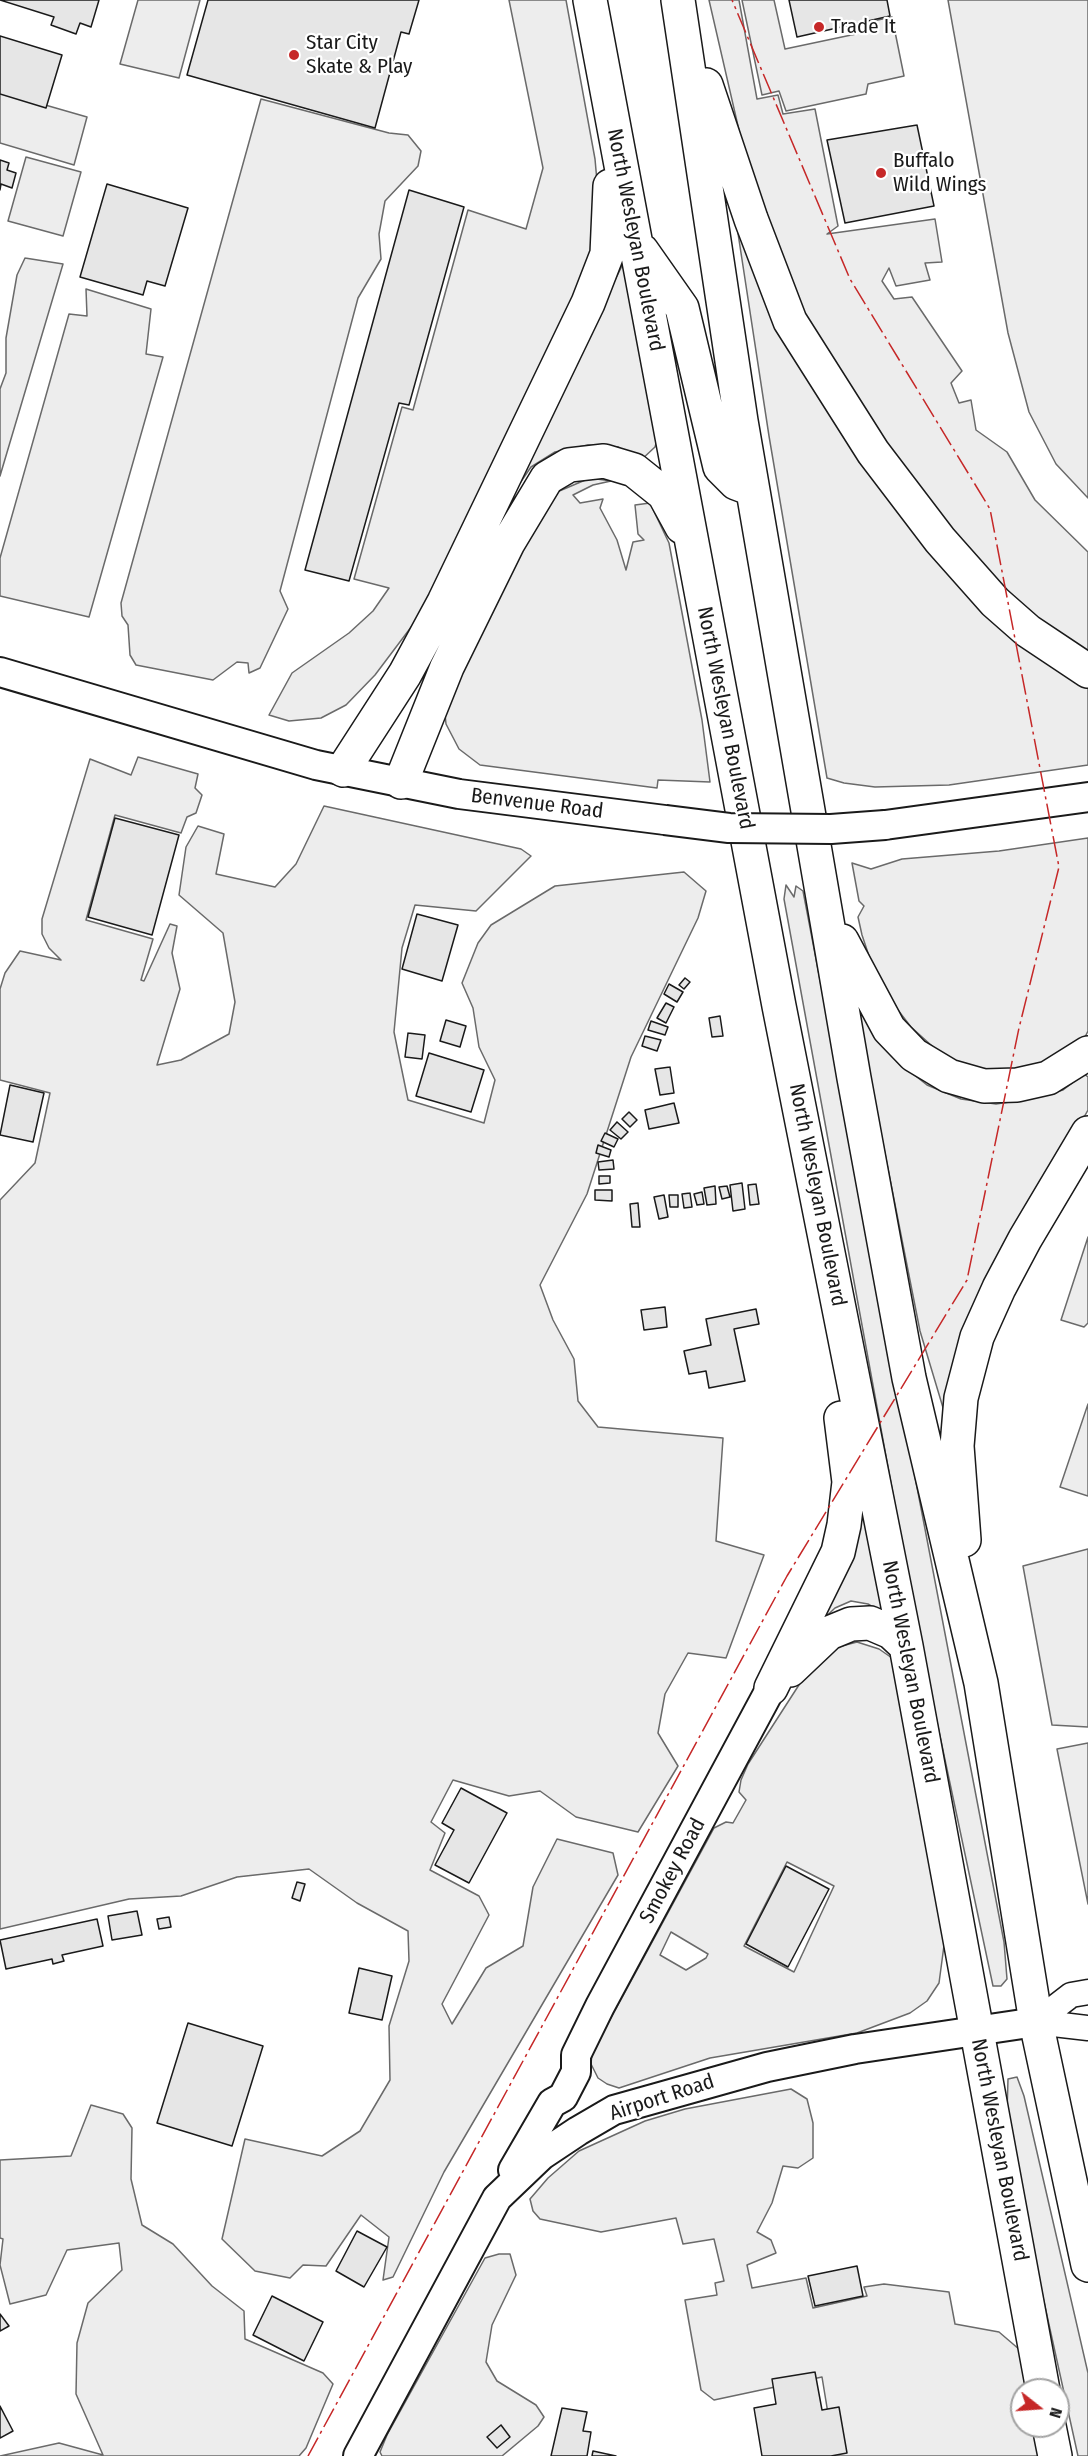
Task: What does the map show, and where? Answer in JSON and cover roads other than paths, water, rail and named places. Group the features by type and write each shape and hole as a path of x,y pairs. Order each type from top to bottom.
{"highway":[{"name":"North Wesleyan Boulevard","path":"590,0 779,1006 906,1646 1041,2378"},
{"path":"678,0 753,489 909,1378 985,1704 1036,2022 1088,2265"},
{"path":"678,0 751,219 790,321 873,452 940,540 995,602 1028,631 1088,671"},
{"path":"343,770 405,674 444,603 583,314 607,254 610,172 597,93 597,41"},
{"path":"634,240 682,308 720,467 736,483 753,489"},
{"path":"401,782 447,666 508,543 547,478 569,465 604,461 634,470 664,494 682,528 705,610"},
{"path":"827,912 889,1029 914,1055 949,1076 984,1086 1017,1085 1048,1078 1088,1053"},
{"path":"972,1649 957,1446 961,1398 977,1337 999,1288 1088,1133"},
{"path":"771,1688 827,1578 844,1525 849,1482 837,1388 823,1225"},
{"path":"771,1688 829,1633 851,1623 870,1623 891,1632 906,1646"},
{"path":"1051,2438 1055,2456"}],"main road":[{"name":"Benvenue Road","path":"0,672 304,761 343,770 459,794 665,820 740,828 831,830 885,825 1088,797"},
{"name":"Smokey Road","path":"497,2198 552,2103 563,2097 576,2072 576,2055 771,1688"},
{"name":"Airport Road","path":"358,2456 497,2198 542,2155 614,2109 685,2088 855,2049 1036,2022"}],"street":[{"path":"1036,2022 1071,1995 1088,1992"},
{"path":"1036,2022 1088,2028"}],"place":[{"name":"Trade It","path":"819,27"},
{"name":"Star City Skate & Play","path":"294,55"},
{"name":"Buffalo Wild Wings","path":"881,173"}]}
